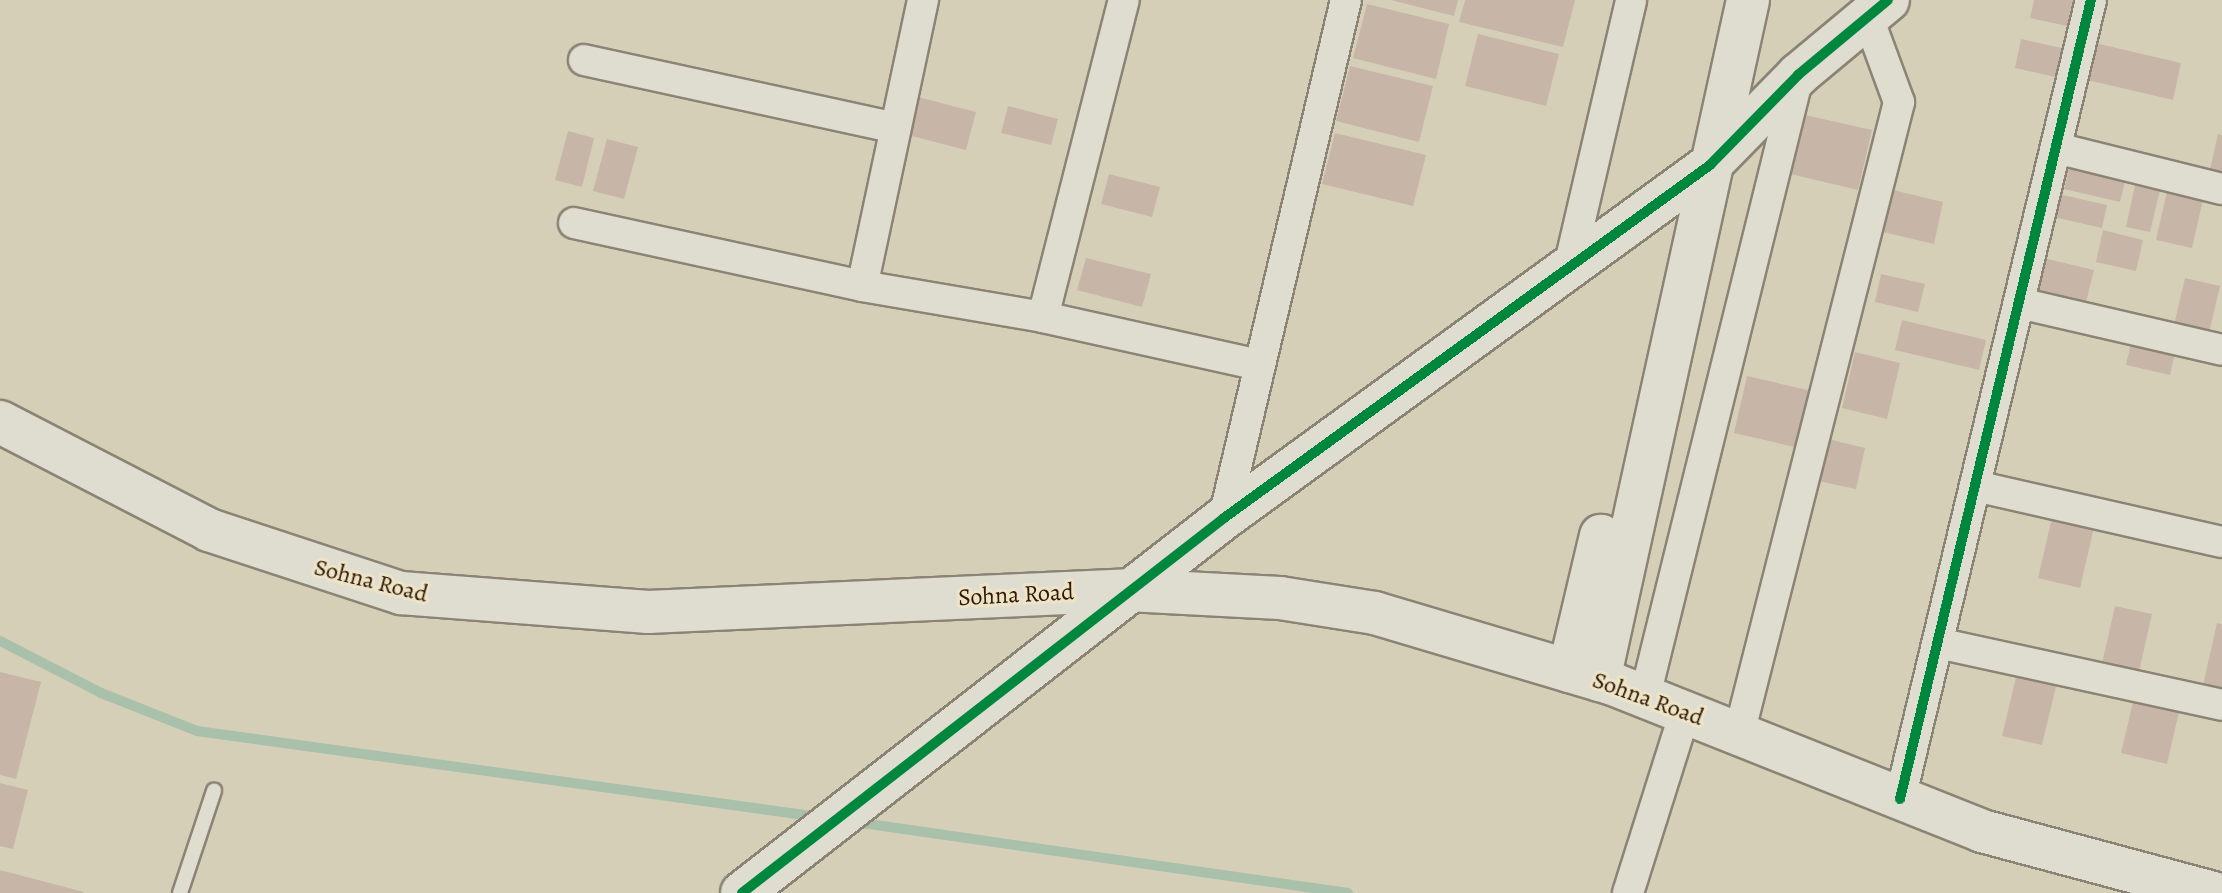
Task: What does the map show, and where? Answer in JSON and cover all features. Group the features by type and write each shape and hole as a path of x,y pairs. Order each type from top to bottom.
{"street":[{"path":"862,286 923,0"},
{"path":"1043,317 1124,0"},
{"path":"1224,518 1346,0"},
{"path":"1570,263 1631,0"},
{"path":"1584,676 1696,175 1724,0"},
{"path":"1696,175 1748,0"},
{"path":"1900,799 2091,0"},
{"path":"742,893 1128,590 1570,263 1696,175 1798,75 1877,7 1899,102 1739,734"},
{"path":"584,60 895,128"},
{"path":"1645,696 1798,75"},
{"path":"2056,148 2222,189"},
{"path":"574,223 862,286 1043,317 1260,365"},
{"path":"2019,303 2222,350"},
{"name":"Sohna Road","path":"0,422 209,530 401,593 648,612 1128,590 1328,603 1645,696 1900,799 2136,883 2213,893"},
{"path":"1975,486 2222,542"},
{"path":"1938,643 2222,705"},
{"path":"1628,893 1685,712"}],"lane":[{"path":"180,893 214,791"}],"building":[{"path":"1391,0 1458,0 1454,16"},
{"path":"1465,0 1575,0 1563,47 1459,22"},
{"path":"2034,0 2073,0 2067,26 2030,18"},
{"path":"1367,4 1449,24 1436,79 1353,58"},
{"path":"1478,34 1559,54 1546,106 1465,86"},
{"path":"2021,39 2066,49 2059,78 2015,68"},
{"path":"2091,42 2181,63 2173,100 2083,79"},
{"path":"1350,66 1433,86 1419,142 1336,121"},
{"path":"914,96 976,112 966,150 904,134"},
{"path":"1008,106 1058,119 1051,145 1001,133"},
{"path":"1796,113 1872,130 1858,190 1782,172"},
{"path":"568,131 594,138 582,187 555,180"},
{"path":"1335,133 1426,155 1413,206 1322,184"},
{"path":"2218,134 2222,135 2222,177 2209,174"},
{"path":"607,139 638,147 624,199 593,191"},
{"path":"2071,160 2127,173 2120,202 2064,189"},
{"path":"1109,174 1160,187 1152,217 1101,204"},
{"path":"2137,176 2162,182 2150,232 2126,227"},
{"path":"2169,182 2205,191 2192,248 2156,240"},
{"path":"1893,190 1943,202 1934,244 1883,232"},
{"path":"2054,193 2107,205 2102,228 2049,216"},
{"path":"2103,230 2143,240 2136,271 2096,262"},
{"path":"2039,257 2094,270 2086,302 2031,290"},
{"path":"1086,258 1151,274 1142,307 1077,290"},
{"path":"1881,274 1925,284 1918,312 1875,302"},
{"path":"2185,278 2220,286 2209,333 2174,325"},
{"path":"1902,320 1986,340 1979,370 1895,350"},
{"path":"2132,338 2176,348 2170,375 2126,365"},
{"path":"1855,352 1900,363 1887,419 1842,408"},
{"path":"1747,376 1812,391 1799,448 1734,433"},
{"path":"1828,439 1865,448 1856,489 1818,481"},
{"path":"2054,509 2096,519 2080,588 2038,578"},
{"path":"2115,606 2152,614 2138,676 2101,668"},
{"path":"2217,623 2222,624 2222,698 2201,694"},
{"path":"2018,669 2058,678 2042,745 2002,736"},
{"path":"0,672 41,682 16,779 0,775"},
{"path":"2136,689 2182,699 2167,764 2121,753"},
{"path":"0,783 28,790 13,849 0,846"},
{"path":"0,870 84,892 0,893"}],"waterway":[{"path":"0,641 101,693 197,731 819,817"},
{"path":"855,822 1348,893"}],"cycle path":[{"path":"742,893 1224,518 1710,165 1798,75 1888,0"},
{"path":"1900,799 2091,0"}]}
